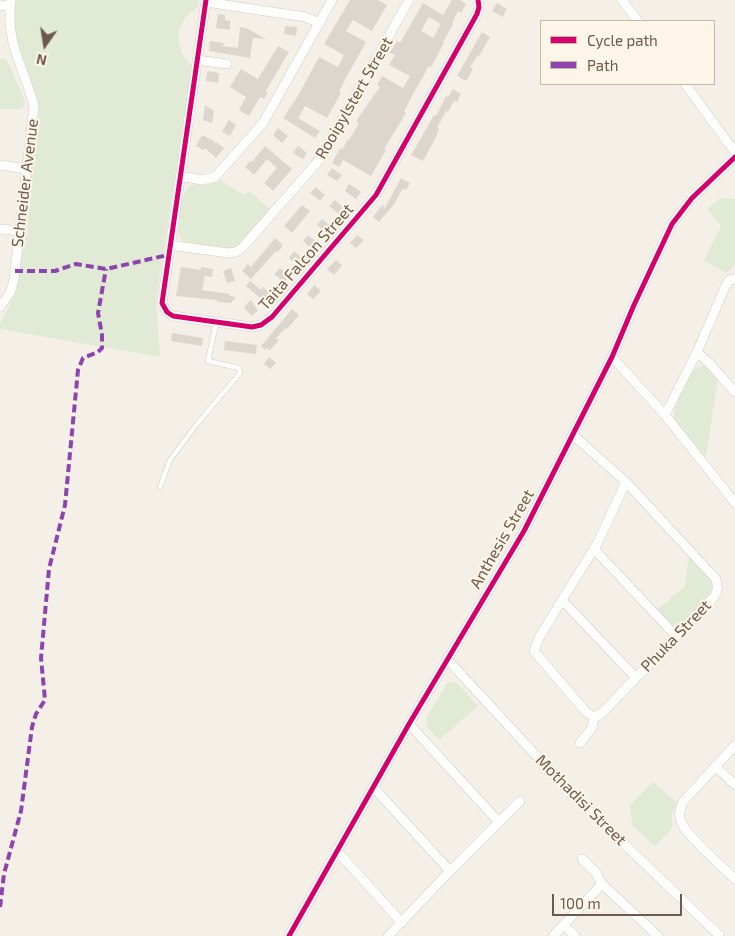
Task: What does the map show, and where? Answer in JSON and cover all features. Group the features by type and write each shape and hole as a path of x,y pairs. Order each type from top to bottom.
{"street":[{"path":"180,176 206,180 215,177 222,171 266,119 332,0"},
{"name":"Rooipylstert Street","path":"170,246 228,253 236,252 244,246 320,159 408,0"},
{"name":"Taita Falcon Street","path":"206,1 162,300 164,308 173,316 252,327 268,321 376,195 477,14 478,0"},
{"path":"622,0 637,20"},
{"path":"206,1 305,17 320,23"},
{"path":"0,5 10,3"},
{"name":"Schneider Avenue","path":"0,307 8,298 12,286 34,106 13,48 9,23 10,3"},
{"path":"197,60 227,64"},
{"path":"686,85 735,152"},
{"name":"Anthesis Street","path":"289,936 409,724 524,531 612,357 672,224 698,191 735,157"},
{"path":"0,165 26,169"},
{"path":"0,229 19,231"},
{"path":"665,415 697,352 728,280 735,279"},
{"path":"697,352 735,392"},
{"path":"612,357 665,415 735,503"},
{"name":"Phuka Street","path":"573,435 626,482 716,579 718,585 714,597 601,714 594,717 592,728 580,743"},
{"path":"594,717 586,712 534,651 539,638 594,549 626,482"},
{"path":"594,549 676,636"},
{"path":"562,600 636,678"},
{"name":"Mothadisi Street","path":"447,659 567,789 720,936"},
{"path":"409,724 498,821"},
{"path":"735,746 715,766 679,809 679,815 686,830 735,879"},
{"path":"715,766 735,785"},
{"path":"373,787 450,870"},
{"path":"388,936 450,870 520,801"},
{"path":"336,850 402,923"},
{"path":"582,859 596,873 602,884 658,936"},
{"path":"553,936 602,884"},
{"path":"564,925 575,936"}],"lane":[{"path":"160,487 170,460 240,373 238,368 208,361 216,323"}],"green space":[{"path":"14,0 199,0 198,7 185,19 179,35 181,51 192,66 156,300 160,357 0,329 0,324 14,296 39,116 36,95 14,41"},
{"path":"0,59 7,60 24,98 25,105 21,109 0,109"},
{"path":"220,180 244,195 249,191 270,209 239,245 233,248 185,242 179,236 178,221 187,189 190,185 209,184"},
{"path":"721,198 735,199 735,264 727,273 704,261 721,226 707,209"},
{"path":"702,366 707,367 718,378 706,457 675,422 674,415 679,395 692,370"},
{"path":"691,557 712,582 712,588 707,600 698,610 683,623 675,626 671,625 657,610 685,586 688,560"},
{"path":"448,682 456,682 478,706 439,740 428,728 426,718"},
{"path":"653,782 677,803 672,813 672,828 655,846 632,825 630,805"}],"building":[{"path":"350,0 378,0 387,5 372,31 353,20 346,31 366,42 327,118 305,106 298,118 320,131 315,138 283,118 299,94 319,57 338,67 344,55 324,44"},
{"path":"452,0 460,0 466,4 461,13 458,11 444,43 413,94 404,112 406,113 384,149 386,150 371,176 343,160 339,167 332,163 340,148 342,150 349,140 359,123 356,122 380,87 377,85 382,76 403,88 410,76 389,65 395,55 390,53 397,41 400,43 423,3 443,15","holes":["429,17 441,24 433,38 421,31"]},
{"path":"497,3 507,9 503,17 492,11"},
{"path":"218,14 225,15 225,20 230,21 230,30 216,28"},
{"path":"285,26 297,27 296,36 284,34"},
{"path":"240,27 246,28 266,39 253,38 250,58 209,51 210,41 224,43 223,46 238,48"},
{"path":"482,32 490,37 470,67 473,69 466,81 457,76"},
{"path":"278,46 289,52 267,89 266,92 268,93 264,99 260,97 249,116 239,110 246,97 230,87 241,69 258,79"},
{"path":"207,71 219,73 218,83 206,81"},
{"path":"453,89 461,94 457,102 454,101 448,112 446,111 437,128 439,129 436,137 423,161 411,155 434,115 436,116 446,96 448,97"},
{"path":"205,105 214,111 212,123 203,120"},
{"path":"229,120 236,125 230,136 222,132"},
{"path":"278,128 288,136 282,143 273,135"},
{"path":"202,135 214,141 214,144 216,142 224,148 216,158 205,148 204,150 196,146"},
{"path":"265,146 292,169 273,191 264,183 277,168 267,159 254,175 245,167 250,161 252,162"},
{"path":"298,146 307,153 303,159 293,153"},
{"path":"332,168 342,175 337,181 327,175"},
{"path":"401,178 410,183 406,190 403,188 395,203 379,222 373,217 382,205 385,208"},
{"path":"349,184 361,192 356,199 345,191"},
{"path":"316,187 325,195 320,201 310,193"},
{"path":"335,200 344,208 339,214 329,206"},
{"path":"302,205 310,211 292,233 284,226"},
{"path":"322,219 332,227 326,233 317,225"},
{"path":"308,235 318,243 312,249 303,241"},
{"path":"357,235 364,240 356,248 350,243"},
{"path":"275,238 282,244 282,247 278,252 276,251 251,279 242,271 248,264 251,267"},
{"path":"294,251 304,259 298,266 289,258"},
{"path":"336,260 342,265 334,275 327,269"},
{"path":"181,267 201,270 201,267 213,269 212,277 205,276 202,290 230,294 230,296 236,297 231,303 176,296"},
{"path":"231,268 235,281 227,283 223,271"},
{"path":"280,268 289,276 284,282 274,274"},
{"path":"250,281 261,290 263,287 273,295 266,303 246,286"},
{"path":"314,285 321,291 313,299 307,294"},
{"path":"251,300 258,311 251,316 244,307"},
{"path":"292,309 299,315 276,338 279,340 269,351 267,348 265,350 261,346"},
{"path":"172,333 203,338 202,346 171,341"},
{"path":"225,341 257,345 256,354 224,350"},
{"path":"269,357 276,363 270,369 264,364"}],"marked path":[{"path":"15,271 55,271 76,264 106,269 168,255"},
{"path":"0,907 4,874 21,811 32,727 36,714 45,700 41,658 49,569 65,505 78,370 83,358 98,352 102,348 98,313 106,269"}],"cycle path":[{"path":"206,0 162,303 167,312 173,316 252,327 261,325 272,317 376,195 477,14 478,0"},
{"path":"289,936 409,724 524,531 612,357 672,224 692,198 735,157"}]}
